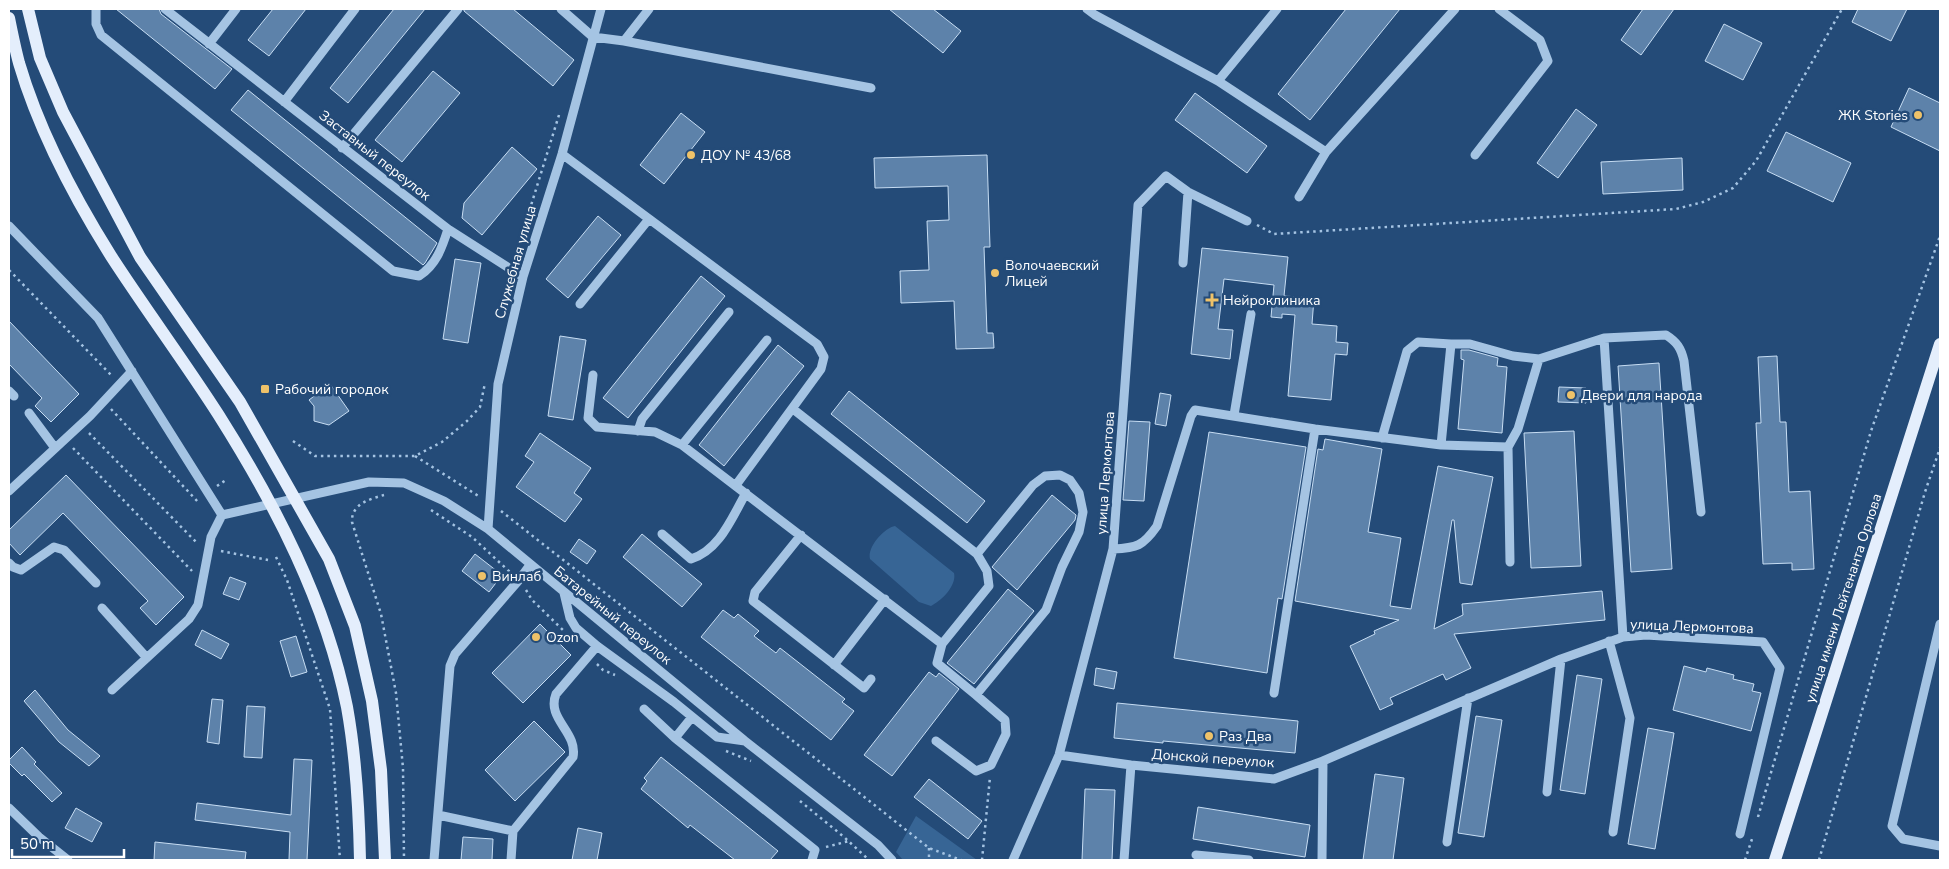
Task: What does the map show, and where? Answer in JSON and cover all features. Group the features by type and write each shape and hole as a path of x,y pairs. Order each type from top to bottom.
{"main road":[{"path":"28,9 40,58 63,112 140,257 240,402 330,559 355,626 372,701 381,770 385,860"},
{"path":"9,18 19,64 45,132 72,188 111,255 218,415 270,503 304,572 328,636 347,708 356,775 360,860"},
{"name":"улица имени Лейтенанта Орлова","path":"1775,860 1940,344"}],"street":[{"path":"96,9 96,24 101,35 393,271 419,276 428,270 442,248 448,229"},
{"name":"Заставный переулок","path":"165,9 448,229 523,277"},
{"path":"212,46 236,9"},
{"path":"284,102 355,9"},
{"path":"342,148 458,9"},
{"path":"561,9 593,37 624,41 871,88"},
{"name":"Служебная улица","path":"488,529 498,384 523,277 562,154 601,9"},
{"path":"624,41 649,9"},
{"path":"1087,9 1097,12 1218,81 1326,152"},
{"path":"1218,81 1278,9"},
{"path":"1298,197 1326,152 1455,9"},
{"path":"1475,155 1548,61 1540,40 1500,9"},
{"path":"562,154 817,344 824,357 821,370 736,485"},
{"name":"улица Лермонтова","path":"1013,860 1059,755 1113,549 1138,205 1166,176 1188,192 1247,221"},
{"path":"1183,262 1188,192"},
{"path":"580,304 649,219"},
{"path":"9,226 89,307 132,371 220,519 210,537 198,605 189,619 112,690"},
{"path":"638,431 642,418 729,312"},
{"path":"1234,416 1251,314"},
{"path":"1382,438 1406,351 1418,342 1470,344 1513,356 1538,359 1604,338 1666,335 1674,340 1680,348 1684,361 1702,512"},
{"path":"1604,338 1623,637"},
{"path":"682,445 767,340"},
{"path":"1441,445 1451,344"},
{"path":"1510,562 1508,447 1518,429 1538,359"},
{"path":"9,491 80,425 132,371"},
{"path":"593,375 588,418 597,427 655,432 682,445 942,644"},
{"path":"793,409 978,554 987,571 989,586 942,644 937,663 1005,720 1006,734 991,765 976,771 936,741"},
{"path":"1113,549 1141,546 1148,540 1157,526 1192,412 1198,410 1382,438 1441,445 1508,447"},
{"path":"29,413 55,448"},
{"path":"1274,693 1315,429"},
{"path":"976,695 1046,610 1062,567 1079,532 1083,512 1079,493 1070,480 1060,475 1045,476 1033,485 978,554"},
{"name":"Батарейный переулок","path":"220,519 270,503 368,482 404,483 444,501 488,529 745,741 878,844 892,860"},
{"path":"662,534 691,558 701,556 719,540 746,493"},
{"path":"801,535 754,592 753,601 864,688 871,679"},
{"path":"9,563 21,570 54,547 64,550 96,583"},
{"path":"434,860 450,666 455,654 530,565"},
{"path":"564,593 570,618 576,628 597,646 717,737 745,741"},
{"path":"834,665 885,599"},
{"path":"102,608 147,658"},
{"path":"1940,624 1892,826 1903,839 1940,846"},
{"name":"улица Лермонтова","path":"1323,761 1561,659 1623,637 1646,635 1763,642 1780,668 1740,834"},
{"path":"1609,641 1630,718 1614,832"},
{"path":"511,860 513,831 573,757 574,743 554,712 553,702 556,694 597,646"},
{"path":"1546,792 1561,659"},
{"path":"1447,842 1468,698"},
{"path":"644,710 675,738 815,850 812,860"},
{"path":"675,738 692,717"},
{"name":"Донской переулок","path":"1059,755 1131,765 1274,779 1323,761"},
{"path":"1322,860 1323,761"},
{"path":"1124,860 1131,765"},
{"path":"9,808 39,837 68,860"},
{"path":"438,815 513,831"},
{"path":"1196,855 1249,860"}],"path":[{"path":"1247,221 1274,234 1676,210 1703,202 1733,188 1756,161 1842,9"},
{"path":"511,270 559,113"},
{"path":"1756,823 1871,431 1940,236"},
{"path":"9,270 120,384"},
{"path":"293,441 315,456 415,456 442,442 480,407 486,379"},
{"path":"104,401 220,519"},
{"path":"80,425 202,548 268,560"},
{"path":"65,439 198,577"},
{"path":"1819,860 1925,492 1940,448"},
{"path":"415,456 490,503 929,848 961,860"},
{"path":"385,495 372,499 355,509 352,515 352,522 381,614 396,693 403,768 404,860"},
{"path":"427,507 472,537 519,580"},
{"path":"276,557 287,580 330,710 340,860"},
{"path":"982,860 991,765"},
{"path":"798,800 849,841 869,860"},
{"path":"1745,860 1753,832"},
{"path":"815,850 849,841"},
{"path":"929,848 929,860"}],"shaded area":[{"path":"895,526 954,573 951,588 939,601 931,606 919,602 870,559 871,549 877,539 886,530"},
{"path":"916,816 977,860 903,860 896,852"}],"building":[{"path":"116,9 159,9 161,14 232,69 215,89"},
{"path":"273,9 306,9 269,56 248,40"},
{"path":"394,9 425,9 348,103 330,88"},
{"path":"464,9 513,9 574,60 553,86 464,11"},
{"path":"889,9 933,9 961,31 943,53"},
{"path":"1346,9 1400,9 1310,120 1278,94"},
{"path":"1643,9 1674,9 1641,55 1621,40"},
{"path":"1858,9 1907,9 1891,41 1852,22"},
{"path":"1724,24 1762,43 1743,80 1705,61"},
{"path":"433,71 460,93 402,162 375,140"},
{"name":"ЖК Stories","path":"1909,88 1940,103 1940,151 1891,127"},
{"path":"248,90 437,243 425,263 423,265 231,110"},
{"path":"1195,93 1267,146 1247,173 1175,120"},
{"path":"1576,109 1597,125 1558,178 1537,163"},
{"path":"681,113 705,132 664,184 640,165"},
{"path":"1786,132 1851,163 1833,202 1767,171"},
{"path":"512,147 537,169 482,235 462,218 464,203"},
{"path":"987,155 990,247 984,247 987,333 993,333 994,348 956,349 954,301 901,303 900,271 929,270 927,221 949,220 948,186 875,188 874,158"},
{"path":"1682,158 1683,190 1603,194 1601,162"},
{"path":"598,216 621,235 568,298 546,279"},
{"path":"1202,248 1288,257 1284,296 1314,298 1312,324 1337,326 1336,342 1348,343 1347,355 1335,354 1331,400 1288,396 1295,315 1282,314 1282,318 1271,317 1274,285 1224,279 1218,329 1233,330 1230,359 1191,354"},
{"path":"455,259 481,263 468,343 443,339"},
{"path":"701,276 725,296 628,418 603,398"},
{"path":"9,321 79,394 51,422 35,406 42,398 9,364"},
{"path":"560,336 586,340 573,420 548,416"},
{"path":"778,345 804,366 724,466 699,445"},
{"path":"1461,350 1469,350 1498,358 1497,366 1507,367 1502,433 1458,429 1464,360 1461,359"},
{"path":"1777,356 1780,422 1786,422 1789,492 1810,491 1814,569 1792,570 1792,563 1763,564 1756,423 1761,423 1758,357"},
{"path":"1659,363 1672,569 1631,572 1618,366"},
{"path":"330,384 349,411 329,425 314,421 314,406 309,400"},
{"path":"1559,387 1586,388 1586,403 1558,402"},
{"path":"849,391 985,501 967,523 831,414"},
{"path":"1160,393 1171,395 1166,426 1155,424"},
{"path":"1129,421 1150,422 1144,501 1123,500"},
{"path":"1574,431 1581,566 1531,568 1524,433"},
{"path":"1209,432 1306,447 1282,599 1278,598 1267,673 1174,658"},
{"path":"540,433 591,468 574,493 582,499 565,522 516,487 534,462 525,456"},
{"path":"1325,439 1382,449 1368,532 1401,538 1390,606 1411,609 1438,466 1493,477 1472,585 1460,583 1454,520 1452,520 1434,629 1463,615 1462,604 1602,591 1605,620 1454,634 1471,668 1446,680 1443,674 1390,698 1393,704 1380,710 1350,646 1375,634 1374,631 1399,620 1295,601 1318,449 1323,450"},
{"path":"66,475 184,597 156,625 140,608 148,601 63,513 20,555 9,543 9,530"},
{"path":"1052,495 1076,515 1075,520 1017,590 992,567"},
{"path":"642,534 702,584 682,607 623,557"},
{"path":"579,539 596,551 587,564 570,552"},
{"path":"475,554 502,575 489,592 462,571"},
{"path":"230,577 246,583 239,600 223,594"},
{"path":"1008,589 1034,611 974,684 947,663"},
{"path":"723,610 734,618 738,614 759,631 754,636 776,653 780,648 845,699 842,702 854,711 831,740 701,637"},
{"path":"540,624 571,655 523,703 492,673"},
{"path":"202,630 229,644 221,659 195,645"},
{"path":"296,636 307,672 291,677 280,641"},
{"path":"1684,666 1706,672 1707,668 1734,675 1733,679 1754,684 1752,691 1761,693 1751,731 1673,710"},
{"path":"1096,668 1117,672 1114,689 1094,685"},
{"path":"929,672 936,677 939,673 959,689 892,776 864,755"},
{"path":"1577,675 1602,679 1585,794 1560,790"},
{"path":"35,690 68,730 100,756 89,766 59,742 24,701"},
{"path":"212,699 223,700 219,744 207,742"},
{"path":"1117,703 1298,721 1295,753 1114,738"},
{"path":"247,706 265,707 262,758 244,757"},
{"path":"1476,716 1502,720 1484,837 1458,833"},
{"path":"534,721 565,752 515,801 485,770"},
{"path":"1648,728 1674,733 1655,849 1628,844"},
{"path":"22,747 36,762 34,764 62,793 52,802 24,774 22,776 9,763 9,760"},
{"path":"661,757 778,851 770,860 735,860 690,825 688,828 641,789 647,781 644,778"},
{"path":"294,759 312,760 307,860 289,860 290,832 195,820 197,803 291,815"},
{"path":"1375,774 1404,778 1393,860 1363,860"},
{"path":"929,779 982,821 968,839 914,797"},
{"path":"1085,789 1115,790 1112,860 1082,860"},
{"path":"1198,807 1310,825 1305,857 1193,839"},
{"path":"76,808 102,823 92,842 65,828"},
{"path":"578,828 602,833 597,860 572,860"},
{"path":"463,837 493,839 492,860 461,860"},
{"path":"155,842 246,852 245,860 154,860"}],"place":[{"name":"ЖК Stories","path":"1918,115"},
{"name":"ДОУ № 43/68","path":"691,155"},
{"name":"Волочаевский Лицей","path":"995,273"},
{"name":"Нейроклиника","path":"1212,300"},
{"name":"Рабочий городок","path":"265,389"},
{"name":"Двери для народа","path":"1571,395"},
{"name":"Винлаб","path":"482,576"},
{"name":"Ozon","path":"536,637"},
{"name":"Раз Два","path":"1209,736"}]}
